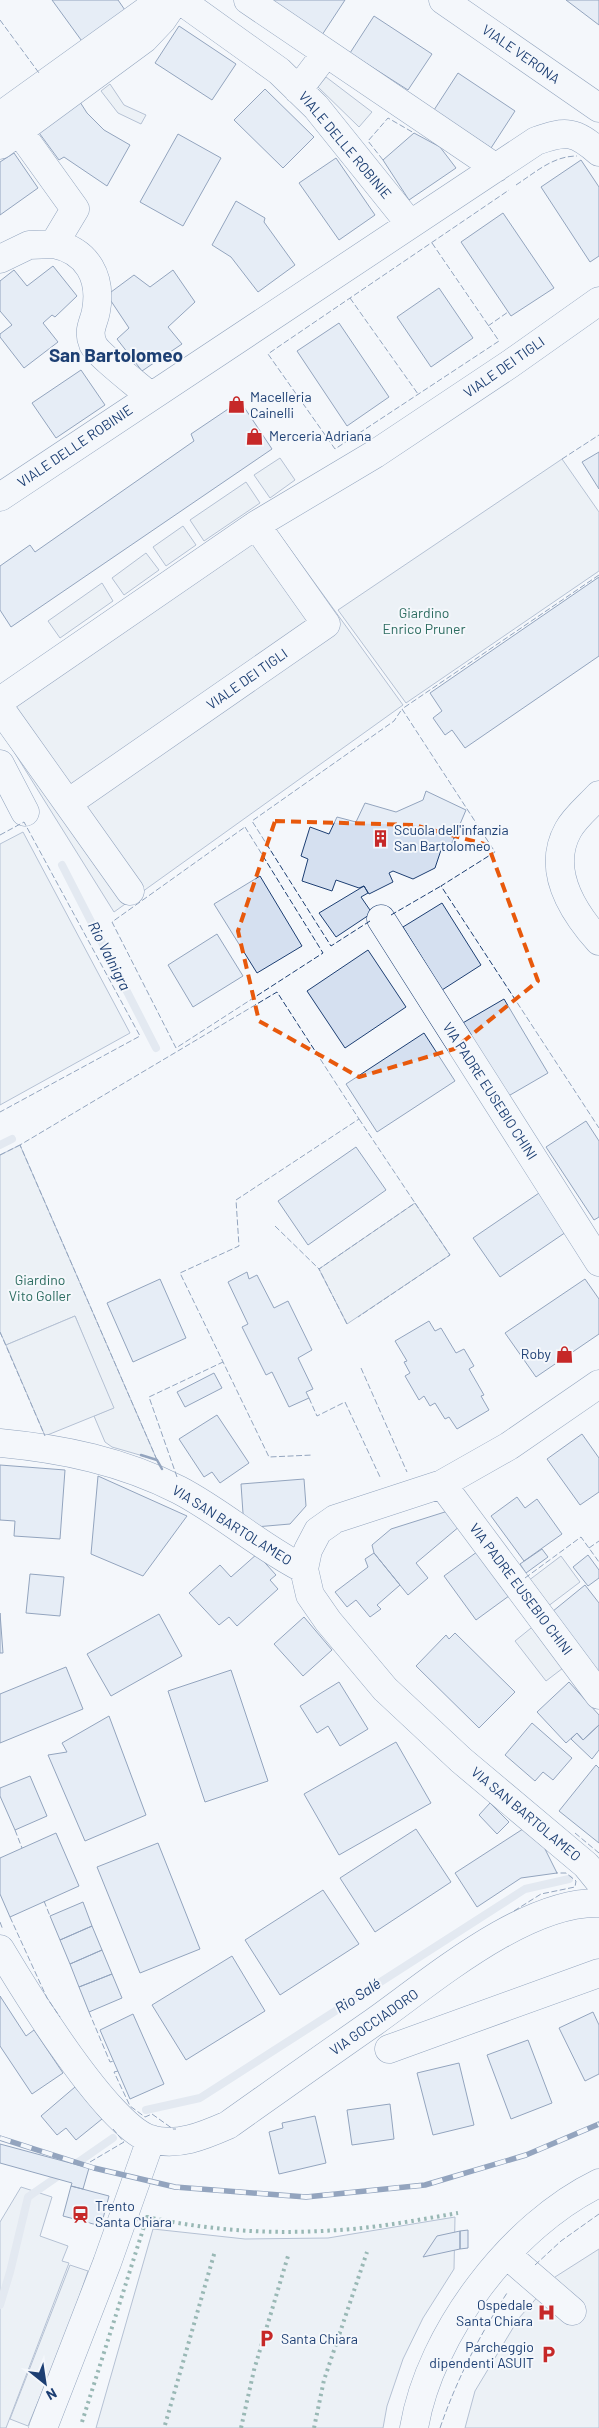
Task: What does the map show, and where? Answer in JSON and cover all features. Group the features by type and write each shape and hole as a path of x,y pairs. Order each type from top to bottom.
{"street":[{"path":"0,259 29,245 54,244 75,209 65,192 6,130 78,73 146,11 177,0"},
{"name":"VIALE DELLE ROBINIE","path":"177,0 279,71 316,107 410,224"},
{"path":"248,0 496,168"},
{"name":"VIALE VERONA","path":"443,0 599,108"},
{"path":"298,90 326,53"},
{"name":"VIALE DELLE ROBINIE","path":"0,497 536,141 566,133 584,140 599,152"},
{"name":"VIALE DELLE ROBINIE","path":"54,244 66,246 82,258 94,271 98,288 96,312 89,331 93,346 150,396"},
{"name":"VIALE DEI TIGLI","path":"0,701 256,525 374,454 502,369 599,301"},
{"name":"VIALE DEI TIGLI","path":"68,803 326,624 256,525"},
{"path":"0,708 130,891"},
{"path":"0,764 24,812"},
{"path":"599,795 568,829 562,846 560,864 563,883 571,906 599,941"},
{"name":"VIA PADRE EUSEBIO CHINI","path":"381,919 599,1262"},
{"path":"304,1569 308,1550 318,1530 334,1518 442,1484 509,1446 599,1384"},
{"name":"VIA SAN BARTOLAMEO","path":"0,1443 57,1449 132,1469 180,1490 241,1529 277,1556 304,1569 310,1595 328,1621 385,1689 461,1760 597,1875"},
{"name":"VIA PADRE EUSEBIO CHINI","path":"442,1484 599,1695"},
{"name":"VIA GOCCIADORO","path":"0,1949 32,2002 100,2094 137,2133 151,2139 172,2142 200,2137 228,2125 496,1938 524,1921 580,1902 599,1903"},
{"path":"388,2049 599,1973"},
{"path":"43,2428 107,2263 151,2139"},
{"path":"414,2428 427,2383 442,2346 462,2312 497,2266 547,2216 599,2183"},
{"path":"497,2266 565,2318"}],"highlighted area":[{"path":"275,821 414,825 488,845 538,981 454,1049 359,1077 259,1021 238,931"}],"green space":[{"path":"326,77 372,112 359,127 318,87"},
{"path":"110,84 124,105 146,115 141,124 118,113 101,91"},
{"name":"Giardino Enrico Pruner","path":"562,459 599,512 599,571 406,703 338,610"},
{"path":"102,583 113,601 60,638 48,621"},
{"path":"23,832 130,1033 0,1105 0,844"},
{"name":"Giardino Vito Goller","path":"20,1145 157,1460 112,1447 105,1442 94,1416 113,1408 75,1316 6,1345 0,1332 0,1155"},
{"path":"415,1203 450,1255 347,1324 319,1269"},
{"path":"21,2187 52,2197 40,2236 68,2246 62,2261 69,2263 6,2428 0,2428 0,2222"}],"shaded area":[{"path":"280,458 295,480 270,498 254,475"},
{"path":"246,482 260,503 204,541 190,520"},
{"path":"272,524 403,705 114,912 6,739 0,711"},
{"path":"183,526 196,545 166,566 153,547"},
{"path":"146,553 159,570 124,595 112,578"},
{"path":"75,1316 114,1408 45,1436 6,1345"},
{"path":"561,1556 580,1582 543,1610 524,1584"},
{"path":"536,1624 567,1665 546,1681 515,1641"},
{"name":"Santa Chiara","path":"455,2217 454,2269 423,2318 403,2359 387,2406 383,2428 96,2428 153,2229 245,2239 328,2238"},
{"name":"Parcheggio dipendenti ASUIT","path":"599,2249 599,2428 465,2428 475,2391 519,2318 555,2277"},
{"path":"70,2265 88,2271 70,2324 28,2426 10,2419"}],"building":[{"path":"52,0 118,0 127,13 84,44"},
{"path":"268,0 345,0 322,35"},
{"path":"566,0 599,0 599,25"},
{"path":"374,16 432,54 408,90 350,53"},
{"path":"179,26 236,64 212,100 155,63"},
{"path":"458,73 515,111 491,148 434,110"},
{"path":"265,89 314,137 283,168 234,120"},
{"path":"80,102 87,113 104,130 130,145 107,186 64,157 59,160 37,130"},
{"path":"414,133 440,147 456,168 409,200 383,160"},
{"path":"178,134 221,158 183,226 140,202"},
{"path":"14,153 38,188 0,215 0,162"},
{"path":"336,158 375,215 339,240 299,183"},
{"path":"581,160 599,187 599,256 590,262 541,187"},
{"path":"236,201 265,218 264,222 295,265 258,292 231,257 212,245"},
{"path":"503,213 554,288 511,316 461,242"},
{"path":"53,266 77,296 55,317 52,315 43,323 58,342 24,368 0,337 0,334 12,325 0,311 0,281 14,270 27,286"},
{"path":"173,270 195,302 168,327 182,344 142,371 117,339 129,328 107,295 134,275 150,287"},
{"path":"439,288 473,338 431,367 397,317"},
{"path":"339,323 389,397 347,426 297,351"},
{"path":"81,370 105,405 56,438 32,403"},
{"path":"240,401 272,449 11,627 0,610 0,566 30,545 35,552 194,441 191,434"},
{"path":"599,452 599,489 582,462"},
{"path":"599,577 599,656 465,748 452,730 445,735 433,718 442,711 430,693"},
{"name":"Scuola dell'infanzia San Bartolomeo","path":"426,791 466,810 452,843 442,847 435,868 413,879 393,871 389,873 393,882 369,894 364,886 359,888 336,880 332,891 302,881 308,859 301,856 310,827 329,834 337,817 356,822 365,803 396,812 423,800"},
{"path":"260,876 302,946 257,973 214,904"},
{"path":"364,886 368,893 361,897 372,913 336,937 319,913"},
{"path":"442,903 481,965 442,990 403,927"},
{"path":"217,934 243,976 193,1007 168,965"},
{"path":"368,950 406,1007 345,1048 307,991"},
{"path":"504,999 548,1073 505,1098 461,1024"},
{"path":"424,1033 455,1081 377,1132 346,1084"},
{"path":"586,1121 599,1141 599,1217 594,1220 546,1147"},
{"path":"356,1147 386,1190 308,1245 278,1201"},
{"path":"542,1191 569,1230 500,1277 473,1238"},
{"path":"247,1272 249,1279 257,1275 274,1308 288,1301 312,1350 298,1358 313,1389 306,1392 309,1398 289,1407 272,1372 266,1375 242,1327 248,1324 228,1282"},
{"path":"160,1279 186,1338 133,1362 107,1303"},
{"path":"585,1279 599,1299 599,1334 536,1377 505,1333"},
{"path":"429,1321 435,1331 441,1328 456,1353 464,1349 474,1366 469,1369 484,1395 481,1396 489,1410 457,1429 449,1417 445,1419 435,1403 430,1406 424,1396 419,1400 405,1376 410,1373 404,1362 407,1361 395,1341"},
{"path":"214,1373 222,1388 185,1407 177,1392"},
{"path":"217,1415 249,1463 220,1483 212,1472 204,1477 179,1439"},
{"path":"582,1434 599,1458 599,1492 580,1505 547,1459"},
{"path":"0,1465 65,1470 60,1539 14,1536 15,1521 0,1520"},
{"path":"98,1476 187,1516 143,1576 91,1554"},
{"path":"304,1479 306,1506 290,1524 244,1528 241,1484"},
{"path":"517,1497 525,1508 537,1499 562,1534 524,1561 491,1516"},
{"path":"448,1511 460,1526 416,1563 428,1578 408,1595 374,1553 372,1545 391,1529"},
{"path":"481,1549 513,1593 476,1620 444,1576"},
{"path":"542,1549 548,1557 526,1573 520,1564"},
{"path":"374,1553 400,1585 377,1605 381,1609 370,1617 356,1600 347,1607 335,1592 368,1567 365,1559"},
{"path":"257,1554 276,1575 270,1580 278,1589 237,1626 229,1617 219,1625 189,1593 220,1565 231,1577"},
{"path":"588,1555 599,1570 599,1578 588,1586 573,1567"},
{"path":"30,1574 64,1577 60,1616 26,1613"},
{"path":"585,1585 599,1603 599,1680 547,1616"},
{"path":"0,1613 3,1653 0,1653"},
{"path":"159,1614 182,1656 111,1696 87,1654"},
{"path":"304,1617 332,1650 303,1676 274,1644"},
{"path":"455,1633 515,1692 479,1728 416,1666 446,1635 449,1639"},
{"path":"66,1667 83,1709 0,1743 0,1694"},
{"path":"231,1670 268,1781 205,1802 168,1691"},
{"path":"339,1682 368,1729 340,1746 328,1726 317,1733 300,1706"},
{"path":"569,1682 599,1715 599,1725 583,1740 577,1733 566,1743 537,1712"},
{"path":"109,1716 146,1815 85,1841 48,1755 67,1752 62,1743"},
{"path":"532,1723 572,1758 553,1780 543,1772 535,1781 505,1755"},
{"path":"599,1725 599,1750 592,1759 571,1739 577,1733 583,1740"},
{"path":"396,1742 431,1803 339,1855 304,1794"},
{"path":"596,1765 599,1768 599,1843 559,1811"},
{"path":"30,1776 47,1816 15,1830 0,1796 0,1788"},
{"path":"490,1803 509,1822 497,1834 479,1815"},
{"path":"526,1827 543,1845 557,1873 521,1878 477,1907 455,1873"},
{"path":"416,1829 451,1882 375,1932 340,1878"},
{"path":"56,1833 79,1886 10,1917 0,1894 0,1858"},
{"path":"158,1843 200,1949 140,1973 97,1867"},
{"path":"323,1890 359,1944 280,1995 245,1940"},
{"path":"83,1902 92,1926 60,1940 50,1916"},
{"path":"92,1926 102,1950 70,1964 60,1940"},
{"path":"102,1950 112,1974 79,1987 70,1964"},
{"path":"232,1956 265,2011 186,2060 152,2005"},
{"path":"112,1974 122,1998 89,2012 79,1987"},
{"path":"0,1996 26,2036 34,2030 63,2073 32,2094 0,2046"},
{"path":"593,2012 599,2025 599,2074 585,2081 559,2028"},
{"path":"133,2014 164,2084 130,2099 100,2030"},
{"path":"528,2040 552,2103 511,2119 487,2055"},
{"path":"459,2063 474,2125 433,2135 417,2073"},
{"path":"75,2087 102,2119 76,2140 66,2128 57,2135 41,2116"},
{"path":"390,2104 394,2139 352,2145 347,2110"},
{"path":"315,2116 326,2163 279,2174 269,2132 283,2128 282,2123"},
{"path":"0,2144 89,2168 83,2189 71,2186 72,2183 0,2163"},
{"path":"71,2186 109,2196 101,2226 63,2216"},
{"path":"468,2230 468,2248 460,2249 460,2231"},
{"path":"460,2231 460,2249 423,2257 437,2236"}],"waterway":[{"name":"Rio Valnigra","path":"62,865 156,1048"},
{"name":"Rio Valnigra","path":"0,1145 12,1139"},
{"name":"Rio Salé","path":"146,2110 200,2098 525,1889 569,1879"},
{"name":"Rio Salé","path":"0,2305 28,2197 113,2138"}],"railway":[{"path":"0,2138 94,2168 175,2187 306,2197 425,2185 526,2155 599,2124"}],"hedge":[{"path":"82,2422 147,2217 224,2229 300,2232 365,2228 458,2213"},
{"path":"165,2425 215,2251"},
{"path":"314,2428 324,2380 367,2252"},
{"path":"241,2428 254,2370 288,2256"}],"fence":[{"path":"0,20 39,73"},
{"path":"383,160 368,141 388,118 414,133"},
{"path":"516,185 552,162 577,156"},
{"path":"432,243 499,341 335,449 268,354 509,190"},
{"path":"350,298 418,394"},
{"path":"488,326 508,312"},
{"path":"562,459 599,435"},
{"path":"599,575 402,709 495,852 441,886 599,1128"},
{"path":"370,921 331,946 252,821 394,721 402,709"},
{"path":"0,835 24,822 140,1036 0,1112"},
{"path":"245,827 323,953 176,1048 112,922 245,827"},
{"path":"391,915 441,886"},
{"path":"157,1460 20,1145 277,992 359,1119 236,1200 239,1246 180,1273 269,1457 313,1455"},
{"path":"359,1119 415,1203"},
{"path":"0,1155 20,1145"},
{"path":"347,1324 319,1269 415,1203 450,1255 358,1317"},
{"path":"275,1226 319,1269"},
{"path":"0,1332 45,1436"},
{"path":"177,1477 149,1397 223,1362"},
{"path":"361,1368 407,1472"},
{"path":"309,1398 317,1416 345,1402 380,1477"},
{"path":"525,1578 581,1537 599,1562"},
{"path":"589,1548 599,1541"},
{"path":"15,1830 22,1848"},
{"path":"575,1833 599,1853"},
{"path":"514,1911 541,1894 575,1887 576,1881 566,1873 556,1873"},
{"path":"44,1901 50,1916"},
{"path":"10,1917 47,1998 60,2017"},
{"path":"0,1922 3,1930"},
{"path":"89,2012 110,2062 114,2061"},
{"path":"118,2071 114,2072 130,2106 145,2117 152,2114 173,2129 176,2129"},
{"path":"90,2162 124,2142 113,2129"},
{"path":"535,2265 561,2241 599,2214"},
{"path":"440,2428 469,2358 507,2293"}],"wall":[{"path":"141,1455 157,1460 162,1469"}],"place":[{"name":"Macelleria Cainelli","path":"236,405"},
{"name":"Merceria Adriana","path":"255,436"},
{"name":"Scuola dell'infanzia San Bartolomeo","path":"380,838"},
{"name":"Roby","path":"565,1354"},
{"name":"Trento Santa Chiara","path":"81,2214"},
{"name":"Ospedale Santa Chiara","path":"547,2313"},
{"name":"Santa Chiara","path":"267,2339"},
{"name":"Parcheggio dipendenti ASUIT","path":"548,2355"}],"district":[{"name":"San Bartolomeo","path":"116,355"}]}
